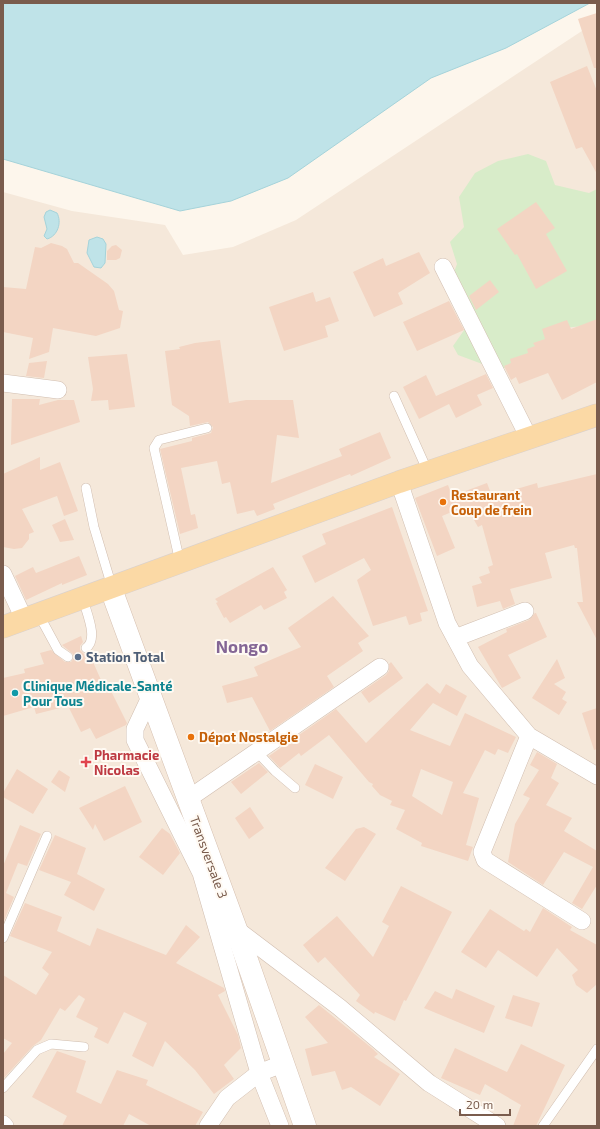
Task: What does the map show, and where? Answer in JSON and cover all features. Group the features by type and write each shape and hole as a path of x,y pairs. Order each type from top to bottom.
{"main road":[{"path":"3,627 112,589 399,482 597,415"},
{"name":"Transversale 3","path":"112,589 236,929 282,1064 305,1126"}],"street":[{"path":"443,267 529,438"},
{"path":"3,383 58,390"},
{"path":"399,482 447,623 470,666 529,736 597,776"},
{"path":"3,574 32,618"},
{"path":"455,638 525,611"},
{"path":"188,799 258,753 380,667"},
{"path":"151,695 135,729 135,740 201,873 259,1073 280,1126"},
{"path":"529,736 482,852 485,860 582,921"},
{"path":"236,929 339,1007 429,1083 497,1126"},
{"path":"208,1126 227,1098 259,1073 282,1064"}],"lane":[{"path":"394,396 428,472"},
{"path":"180,563 154,448 159,440 207,428"},
{"path":"86,488 94,527 112,589"},
{"path":"83,599 93,638 91,645 86,648"},
{"path":"32,618 58,650 68,657"},
{"path":"258,753 275,772 295,788"},
{"path":"3,938 47,836"},
{"path":"3,1088 37,1050 51,1044 84,1047"},
{"path":"543,1126 597,1049"}],"shaded area":[{"path":"597,21 597,1126 3,1126 3,192 72,211 165,225 183,255 233,247 296,220"}],"green space":[{"path":"528,154 546,161 555,185 589,193 597,189 597,325 561,328 512,368 493,368 458,355 453,346 467,326 451,280 457,264 450,242 464,227 459,197 475,173 498,161"}],"water":[{"path":"3,3 590,3 506,48 431,78 288,178 231,201 180,211 3,159"},
{"path":"50,210 57,213 59,224 54,235 47,239 44,236 47,229 44,217 46,212"},
{"path":"97,237 103,239 106,244 105,263 101,268 94,267 87,253 89,240"}],"building":[{"path":"597,13 597,68 594,68 578,19"},
{"path":"587,66 597,91 597,174 582,147 576,149 550,82"},
{"path":"536,202 555,228 546,234 567,271 536,289 517,254 515,255 497,229"},
{"path":"51,243 67,249 74,263 78,263 108,284 114,291 119,310 123,311 120,328 96,336 53,328 49,352 29,359 33,338 3,332 3,287 26,289 35,247 41,248"},
{"path":"116,245 122,250 120,258 116,260 107,260 107,251 112,246"},
{"path":"419,252 430,273 398,293 403,304 374,317 353,272 383,258 386,266"},
{"path":"490,280 499,292 476,310 469,296"},
{"path":"313,292 316,302 330,297 339,321 325,326 328,337 284,351 269,307"},
{"path":"449,301 464,330 417,351 403,322"},
{"path":"597,319 597,382 562,400 548,373 519,384 516,377 511,380 504,366 511,363 510,359 528,353 527,349 535,346 533,343 545,339 542,329 567,320 571,329"},
{"path":"220,340 229,403 246,400 293,400 299,438 277,435 271,483 342,456 339,449 380,432 391,458 351,476 350,474 273,504 275,509 257,516 254,510 237,514 230,482 222,484 217,461 181,468 191,515 195,514 198,528 180,534 160,449 192,441 192,438 211,433 213,427 208,422 190,426 189,416 172,405 165,351 180,349 179,347 195,343"},
{"path":"127,354 135,407 109,410 108,400 91,401 93,389 88,357"},
{"path":"47,361 44,378 26,376 29,363"},
{"path":"486,374 493,388 477,395 482,405 456,418 449,404 419,419 403,387 426,375 436,396"},
{"path":"12,399 40,399 39,405 58,400 74,400 80,422 11,445"},
{"path":"40,457 40,470 60,462 78,511 64,516 57,496 22,509 34,532 29,534 29,539 22,548 14,549 3,547 3,474"},
{"path":"597,474 597,640 577,602 583,602 577,548 575,548 574,545 545,553 552,578 510,589 515,604 503,609 500,601 477,607 472,586 482,583 479,577 490,573 488,567 493,565 482,525 478,527 466,506 442,516 455,548 437,556 415,498 448,485 452,496 487,483 492,496 537,483 538,488"},
{"path":"392,507 428,611 420,613 422,621 409,625 406,616 373,626 357,580 371,570 364,558 315,583 302,556 326,544 322,534"},
{"path":"65,519 74,540 60,542 52,525"},
{"path":"79,556 87,575 62,585 62,583 26,600 15,576 33,567 36,573"},
{"path":"273,567 287,590 284,592 287,598 264,610 261,605 230,623 226,617 224,618 216,603 218,602 215,599"},
{"path":"333,596 369,636 358,643 363,651 327,676 334,687 270,731 252,697 227,703 222,686 258,676 254,667 301,647 288,628"},
{"path":"535,613 547,637 508,655 521,678 502,688 478,647 507,632 506,629 529,620"},
{"path":"81,636 83,642 80,646 80,650 84,654 89,653 105,689 109,687 127,723 126,725 96,739 90,728 81,732 68,706 36,714 34,707 3,716 3,678 25,673 24,669 44,664 40,653 51,650 65,662 71,662 74,658 73,654 62,645"},
{"path":"557,659 565,678 554,684 566,692 562,699 567,702 559,715 532,698"},
{"path":"391,662 403,678 369,703 361,692 386,675 389,671 389,664"},
{"path":"427,683 440,694 446,684 467,696 457,716 433,703 410,730 450,746 465,713 516,737 508,753 498,749 495,755 485,750 463,793 479,798 466,845 473,847 468,861 421,846 422,843 396,829 405,810 390,805 392,801 380,795 372,786 373,784 369,782 329,735 301,756 299,753 280,768 269,756 336,709 366,743","holes":["421,769 453,782 442,815 412,796"]},
{"path":"597,708 597,749 594,750 582,713"},
{"path":"537,752 557,764 551,778 559,783 546,805 572,818 564,831 597,851 597,885 582,909 572,903 593,867 564,852 543,885 508,862 515,824 530,798 523,795 539,770 530,765"},
{"path":"259,763 268,772 241,794 231,782"},
{"path":"315,764 343,777 333,799 305,785"},
{"path":"17,769 48,789 33,814 3,797 3,793"},
{"path":"59,770 70,777 65,792 51,782"},
{"path":"125,786 142,822 104,841 95,824 93,830 79,808"},
{"path":"250,807 264,828 249,839 235,818"},
{"path":"20,825 41,834 27,866 18,863 6,893 14,897 3,923 3,866"},
{"path":"364,827 376,834 345,881 325,868 356,829"},
{"path":"162,828 170,834 180,853 163,875 139,857"},
{"path":"55,835 86,848 77,874 105,889 94,911 64,895 71,882 39,870"},
{"path":"401,886 452,912 406,1001 404,1000 395,1021 375,1012 374,1014 356,1001 360,995 325,957 318,963 303,945 337,916 373,957 389,926 382,922"},
{"path":"25,903 62,917 57,931 90,946 97,928 166,955 186,925 200,937 176,963 224,988 225,991 218,995 238,1035 241,1048 224,1065 234,1079 214,1094 195,1070 165,1041 153,1067 132,1056 147,1023 124,1012 108,1044 94,1037 98,1028 76,1017 85,999 79,995 65,1011 60,1008 41,1040 33,1046 3,1079 3,1054 12,1043 3,1038 3,975 36,995 49,974 42,968 52,952 10,936"},
{"path":"543,908 572,927 570,930 597,945 597,984 587,993 576,985 572,975 578,970 557,948 537,977 498,950 486,968 461,952 490,909 524,931 526,929 530,932"},
{"path":"456,989 495,1006 484,1033 424,1008 435,991 452,999"},
{"path":"513,995 540,1003 532,1027 505,1018"},
{"path":"319,1005 373,1049 378,1054 374,1057 400,1074 380,1106 351,1087 342,1090 335,1071 312,1076 305,1049 328,1043 305,1017"},
{"path":"521,1044 565,1065 536,1126 513,1126 521,1105 485,1084 480,1095 441,1078 455,1048 507,1072"},
{"path":"57,1051 86,1061 76,1092 101,1104 117,1070 148,1080 146,1085 203,1112 195,1126 151,1126 129,1114 123,1126 62,1126 67,1116 32,1097"}],"place":[{"name":"Restaurant Coup de frein","path":"443,502"},
{"name":"Station Total","path":"78,657"},
{"name":"Clinique Médicale-Santé Pour Tous","path":"15,693"},
{"name":"Dépot Nostalgie","path":"191,737"},
{"name":"Pharmacie Nicolas","path":"86,762"}],"district":[{"name":"Nongo","path":"242,646"}]}
